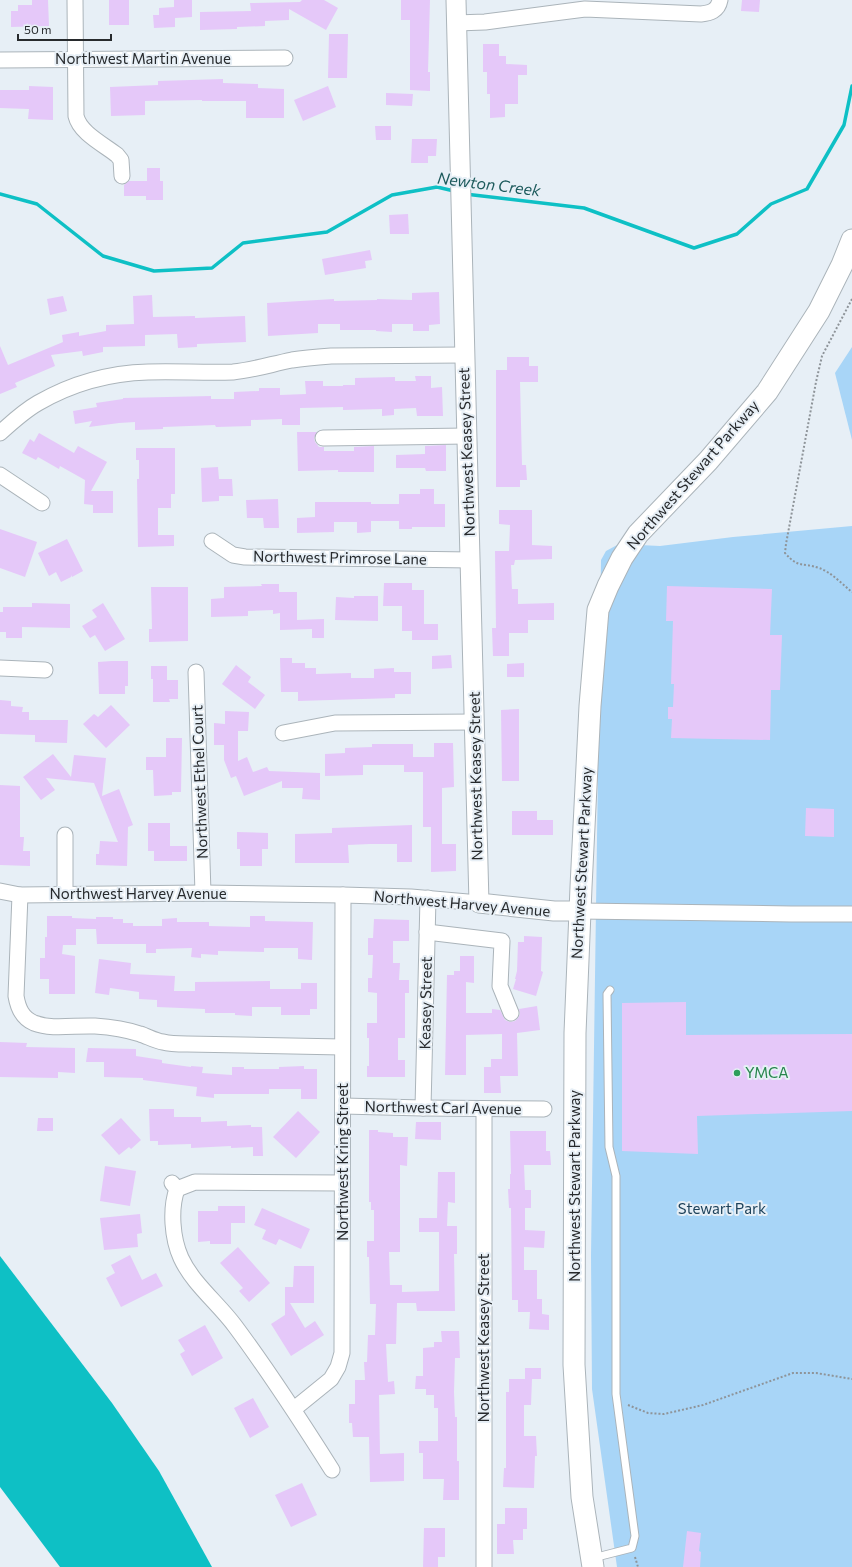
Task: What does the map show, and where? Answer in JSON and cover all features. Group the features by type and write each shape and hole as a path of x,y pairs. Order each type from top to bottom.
{"main road":[{"name":"Northwest Stewart Parkway","path":"592,1563 582,1497 574,1334 575,1033 580,911 598,610 622,558 638,534 708,461 767,392 820,311 852,240"}],"street":[{"path":"75,0 76,116 78,124 117,155 121,160 122,176"},
{"name":"Northwest Keasey Street","path":"456,0 459,173 471,560 479,903"},
{"path":"456,23 485,22 585,9 701,14 712,12 717,8 720,0"},
{"name":"Northwest Martin Avenue","path":"0,60 285,58"},
{"path":"0,433 17,417 38,403 66,389 88,381 122,373 233,372 255,369 311,357 464,355"},
{"path":"323,438 467,436"},
{"path":"0,475 42,503"},
{"name":"Northwest Primrose Lane","path":"212,541 233,555 245,556 471,560"},
{"path":"0,668 46,670"},
{"name":"Northwest Ethel Court","path":"196,672 203,893"},
{"path":"283,733 335,722 475,722"},
{"path":"65,835 65,894"},
{"name":"Northwest Harvey Avenue","path":"0,891 20,894 203,893 428,898 554,912 852,914"},
{"path":"20,894 16,996 18,1006 27,1019 41,1025 95,1026 118,1029 162,1042 342,1048"},
{"name":"Northwest Kring Street","path":"294,1409 331,1379 338,1368 342,1353 343,895"},
{"name":"Keasey Street","path":"423,1108 428,898"},
{"path":"427,932 503,935 500,986 511,1013"},
{"name":"Northwest Carl Avenue","path":"343,1106 544,1109"},
{"name":"Northwest Keasey Street","path":"484,1109 484,1567"},
{"path":"332,1470 294,1409 234,1325 190,1273 181,1258 176,1244 174,1204 175,1186 194,1182 342,1183"}],"lane":[{"path":"592,1563 632,1548 635,1536 617,1401 616,1176 609,1147 607,994 610,990"}],"path":[{"path":"852,299 822,356 786,549 786,553 793,562 818,568 835,578 852,592"},
{"path":"617,1401 648,1413 664,1414 703,1405 793,1373 816,1373 852,1379"}],"green space":[{"path":"852,347 852,440 835,373"},
{"name":"Stewart Park","path":"852,526 852,1567 617,1567 592,1389 591,1256 601,560 606,551 619,544 660,546 733,537"}],"water":[{"path":"0,1256 112,1403 159,1471 212,1567 60,1567 0,1487"}],"building":[{"path":"32,0 48,0 49,26 11,27 11,11 18,11 18,5 32,5"},
{"path":"109,0 129,0 129,25 109,25"},
{"path":"174,0 192,0 192,17 175,18 175,27 154,28 153,15 159,15 159,8 174,7"},
{"path":"302,0 324,0 338,8 326,30 289,9 289,20 265,21 265,26 237,27 237,29 200,30 200,12 251,11 250,3 300,2"},
{"path":"401,0 430,0 428,72 430,72 430,91 410,90 410,20 401,20"},
{"path":"742,0 760,0 759,12 741,11"},
{"path":"329,34 348,34 347,78 328,78"},
{"path":"483,44 499,44 499,56 506,56 506,64 527,65 527,75 518,75 518,104 505,104 505,117 490,118 490,94 487,94 487,72 483,72"},
{"path":"223,79 223,83 258,84 258,88 284,89 284,118 246,118 246,101 202,100 145,101 145,115 111,116 110,87 158,85 158,81"},
{"path":"29,86 53,87 53,120 28,119 29,109 0,108 0,90 29,90"},
{"path":"328,86 336,107 303,121 294,100"},
{"path":"386,93 413,94 412,106 386,105"},
{"path":"375,126 391,126 391,140 376,140"},
{"path":"412,139 437,139 436,156 428,156 428,163 411,163"},
{"path":"147,168 160,168 160,181 163,181 163,200 146,200 146,196 124,196 124,185 129,181 147,181"},
{"path":"408,214 409,234 390,234 389,215"},
{"path":"370,250 372,260 365,261 366,268 325,275 322,259"},
{"path":"439,292 440,324 429,325 429,331 413,331 413,324 392,324 392,332 376,330 340,330 340,324 318,324 318,333 268,336 267,303 334,299 334,301 377,299 412,300 412,293"},
{"path":"152,295 153,317 195,316 195,318 245,316 246,342 197,344 197,347 178,348 177,334 145,335 145,346 103,347 103,352 83,356 82,351 51,355 55,366 15,383 17,387 0,394 0,346 8,365 63,342 62,335 79,332 79,336 106,331 106,325 134,324 133,296"},
{"path":"63,296 67,311 50,315 47,299"},
{"path":"507,357 529,357 529,366 538,366 538,382 520,382 522,465 526,465 527,480 520,480 520,487 496,487 496,370 507,370"},
{"path":"415,376 431,376 431,388 442,387 443,416 417,416 416,408 394,409 394,415 382,416 382,409 343,410 343,407 300,408 300,425 282,425 282,419 251,420 251,426 216,427 215,425 163,427 163,429 135,430 135,422 89,427 92,421 75,424 73,411 97,407 96,403 123,398 211,396 211,399 234,399 234,392 259,391 259,388 280,388 280,395 306,394 305,381 323,381 323,386 343,386 355,385 355,378 395,377 395,381 416,381"},
{"path":"297,432 317,432 314,438 315,442 319,447 324,447 324,451 354,451 354,447 374,446 374,472 338,472 338,470 298,471"},
{"path":"39,433 74,453 78,446 107,462 91,491 113,491 113,513 93,513 93,505 84,504 85,480 60,466 59,469 38,457 36,460 22,453 30,439 34,442"},
{"path":"446,445 446,471 426,471 425,468 396,468 396,455 425,454 425,446"},
{"path":"136,448 175,448 175,494 171,494 171,508 158,508 158,535 174,535 174,546 138,547 137,479 139,479 139,460 136,460"},
{"path":"218,467 219,479 232,479 233,496 219,496 219,501 202,502 201,468"},
{"path":"420,489 434,489 434,504 445,504 445,527 412,527 412,529 399,529 399,521 371,521 371,532 357,533 357,522 334,522 334,532 297,533 297,518 315,517 315,502 371,502 371,504 399,504 399,494 420,494"},
{"path":"278,499 279,528 264,528 263,518 247,518 246,500"},
{"path":"499,510 532,510 532,545 552,546 552,559 515,560 514,565 511,565 512,589 518,589 518,604 554,603 554,620 528,620 528,633 509,633 509,656 493,656 492,628 496,628 495,551 509,551 510,525 499,524"},
{"path":"0,529 37,542 25,577 0,568"},
{"path":"67,539 83,571 72,577 71,575 71,577 61,582 56,572 49,576 38,553"},
{"path":"384,583 412,583 412,590 424,590 424,624 438,624 438,640 412,640 412,631 402,631 402,606 383,606"},
{"path":"261,584 279,584 279,592 297,592 297,620 324,619 324,638 312,638 312,629 280,630 280,613 273,614 273,610 248,611 248,616 211,617 211,599 224,598 224,587 262,586"},
{"path":"667,586 772,589 770,635 782,635 780,690 771,690 770,740 671,738 672,719 668,719 668,707 673,707 674,684 671,684 673,621 666,621"},
{"path":"151,587 188,587 188,641 149,642 149,629 152,629"},
{"path":"354,596 378,596 378,621 335,620 336,597 354,598"},
{"path":"32,603 70,604 70,628 22,627 22,638 6,638 6,632 0,632 0,612 3,612 3,607 32,607"},
{"path":"103,603 125,639 105,651 95,635 90,638 82,626 97,617 92,610"},
{"path":"451,655 452,668 432,669 432,656"},
{"path":"280,658 292,658 292,663 305,663 305,668 316,668 316,674 351,673 351,678 374,678 374,669 394,668 394,672 411,672 411,694 395,694 395,698 298,701 298,692 281,692"},
{"path":"128,661 128,686 125,686 125,694 99,694 98,662"},
{"path":"524,663 524,677 507,677 507,664"},
{"path":"236,665 251,677 248,682 265,695 255,709 222,684"},
{"path":"151,666 167,666 167,680 178,680 178,699 169,699 170,702 153,702 153,679 151,679"},
{"path":"0,700 11,701 11,706 23,707 22,712 29,712 29,720 68,720 67,743 35,742 35,735 0,734"},
{"path":"111,705 130,725 106,748 83,724 94,714 98,717"},
{"path":"519,709 519,781 502,781 501,710"},
{"path":"225,711 249,712 248,731 238,731 238,761 247,757 253,772 267,767 269,771 320,773 320,800 302,799 303,788 282,788 282,781 244,796 236,776 231,778 224,760 224,745 214,745 214,723 225,724"},
{"path":"166,738 182,738 181,792 172,792 172,795 154,796 153,770 146,770 146,757 166,757"},
{"path":"434,743 453,743 454,787 442,788 442,844 456,844 456,871 431,872 431,827 423,827 423,772 404,772 404,765 363,765 363,775 325,776 325,754 345,753 345,748 372,747 372,744 413,744 413,757 434,757"},
{"path":"53,754 71,777 74,755 106,758 102,796 119,789 133,825 128,827 127,866 96,865 96,854 99,854 100,841 118,842 94,783 46,778 55,790 41,800 23,777"},
{"path":"0,785 20,786 20,837 24,837 23,851 30,851 30,866 0,865"},
{"path":"806,808 834,809 834,837 805,836"},
{"path":"512,811 537,811 537,820 553,820 553,835 512,835"},
{"path":"148,823 170,823 170,846 187,846 187,861 154,861 154,851 148,851"},
{"path":"412,825 412,862 397,862 397,844 370,844 348,845 349,863 295,863 295,834 332,833 332,828"},
{"path":"237,832 268,833 268,849 262,849 262,866 240,866 240,849 237,849"},
{"path":"47,916 72,916 72,918 96,919 96,917 113,917 113,919 123,919 123,923 133,923 133,926 162,926 162,919 177,918 177,922 209,922 209,926 250,927 250,916 265,916 265,921 313,922 312,960 298,959 298,948 264,948 264,952 218,951 218,955 201,954 201,958 191,957 192,948 156,949 156,953 146,953 146,944 97,944 96,929 76,929 76,945 63,945 62,954 75,956 75,994 49,994 49,979 40,979 40,958 45,958"},
{"path":"374,919 409,920 409,941 393,941 393,963 400,963 399,980 409,980 409,993 405,993 405,1038 398,1038 398,1060 405,1060 405,1077 367,1077 367,1066 369,1066 369,1038 367,1038 367,1023 377,1023 377,993 368,992 368,978 372,978 373,955 368,955 368,938 373,938"},
{"path":"524,936 542,937 541,971 543,972 536,996 513,989 517,971 518,942 524,942"},
{"path":"460,956 474,956 474,983 466,982 466,1013 492,1013 492,1009 500,1010 505,1020 510,1022 515,1021 518,1018 520,1014 519,1009 537,1006 540,1030 517,1033 518,1076 500,1076 501,1093 484,1093 484,1067 491,1067 491,1059 502,1059 502,1034 466,1035 466,1075 445,1075 447,975 454,975 454,971 460,971"},
{"path":"99,959 131,963 130,974 175,976 174,991 195,991 195,982 270,981 270,989 301,989 301,983 317,983 317,1009 310,1009 310,1015 281,1015 281,1007 252,1007 252,1016 235,1015 235,1013 205,1013 205,1009 157,1007 157,1000 139,999 139,992 110,988 109,995 95,993"},
{"name":"YMCA","path":"686,1002 686,1035 852,1034 852,1111 697,1116 698,1154 622,1151 622,1003"},
{"path":"0,1042 27,1043 26,1047 75,1048 75,1073 58,1072 58,1078 0,1077"},
{"path":"88,1048 136,1049 136,1056 162,1060 162,1063 203,1067 202,1073 232,1075 232,1067 244,1067 244,1069 279,1069 279,1067 304,1066 304,1069 317,1069 317,1099 301,1099 301,1089 269,1089 269,1094 214,1094 214,1098 196,1096 197,1087 143,1080 143,1078 104,1077 104,1062 86,1062"},
{"path":"149,1109 174,1109 174,1117 201,1117 201,1122 227,1121 227,1126 251,1125 251,1127 262,1127 263,1156 253,1156 253,1147 231,1148 231,1146 191,1148 191,1144 158,1145 158,1141 150,1141"},
{"path":"298,1111 320,1132 296,1158 273,1137"},
{"path":"38,1118 53,1118 53,1131 37,1131"},
{"path":"121,1118 141,1140 131,1149 129,1147 119,1155 101,1135"},
{"path":"416,1122 441,1122 441,1140 415,1139"},
{"path":"369,1130 393,1133 393,1137 408,1137 407,1166 400,1165 400,1252 389,1252 390,1285 402,1285 402,1292 439,1291 439,1232 419,1232 419,1218 437,1218 438,1172 455,1172 455,1203 448,1202 447,1226 457,1226 457,1254 454,1254 455,1311 417,1311 416,1303 397,1303 396,1344 386,1344 388,1382 394,1381 395,1394 379,1395 380,1454 404,1453 404,1481 370,1482 369,1437 353,1437 352,1423 349,1423 349,1404 355,1404 355,1380 365,1380 364,1362 367,1362 368,1335 375,1335 376,1304 370,1304 369,1257 367,1257 367,1241 374,1241 374,1210 371,1210 371,1202 369,1202"},
{"path":"510,1131 546,1131 546,1151 550,1151 551,1165 524,1165 525,1190 531,1190 531,1208 525,1208 525,1230 545,1231 544,1248 524,1247 524,1270 537,1270 537,1299 542,1299 542,1314 549,1315 549,1330 529,1329 530,1312 518,1312 518,1300 512,1300 511,1208 509,1208 508,1189 510,1189 511,1174"},
{"path":"105,1166 136,1171 130,1206 100,1201"},
{"path":"218,1206 245,1206 245,1223 231,1223 231,1244 210,1244 210,1241 198,1242 198,1211 218,1211"},
{"path":"262,1208 310,1229 301,1249 279,1239 276,1245 262,1239 266,1230 254,1225"},
{"path":"140,1214 142,1233 137,1234 138,1247 104,1250 100,1218"},
{"path":"238,1247 270,1283 249,1302 239,1291 243,1288 220,1263"},
{"path":"130,1255 142,1280 156,1273 163,1286 121,1307 106,1278 115,1273 111,1265"},
{"path":"294,1266 314,1266 314,1303 290,1303 305,1328 315,1321 324,1335 291,1356 271,1324 285,1315 285,1287 293,1287"},
{"path":"205,1325 223,1358 192,1376 180,1354 185,1351 178,1340"},
{"path":"441,1331 459,1331 460,1358 455,1358 454,1392 455,1417 457,1417 459,1500 443,1500 444,1479 423,1479 423,1453 419,1453 419,1441 438,1441 438,1408 434,1408 434,1395 426,1395 426,1389 415,1389 416,1376 423,1376 423,1348 434,1347 434,1342 442,1342"},
{"path":"525,1368 541,1368 541,1379 532,1379 531,1405 524,1405 524,1436 536,1436 537,1456 535,1456 534,1488 503,1487 504,1468 506,1468 506,1392 509,1392 509,1379 525,1379"},
{"path":"253,1398 269,1427 250,1438 234,1408"},
{"path":"302,1483 317,1515 291,1527 275,1495"},
{"path":"505,1508 527,1508 527,1529 523,1529 523,1540 513,1540 514,1554 497,1554 497,1524 505,1524"},
{"path":"424,1528 445,1528 445,1557 438,1557 438,1567 423,1567"},
{"path":"687,1531 701,1533 699,1551 701,1552 700,1567 683,1567"}],"waterway":[{"name":"Newton Creek","path":"465,194 584,208 694,248 737,234 771,204 807,189 844,125 852,86"},
{"name":"Newton Creek","path":"0,194 37,204 103,256 154,271 212,268 243,243 327,232 392,195 437,187 454,191"}],"place":[{"name":"YMCA","path":"737,1073"}]}
